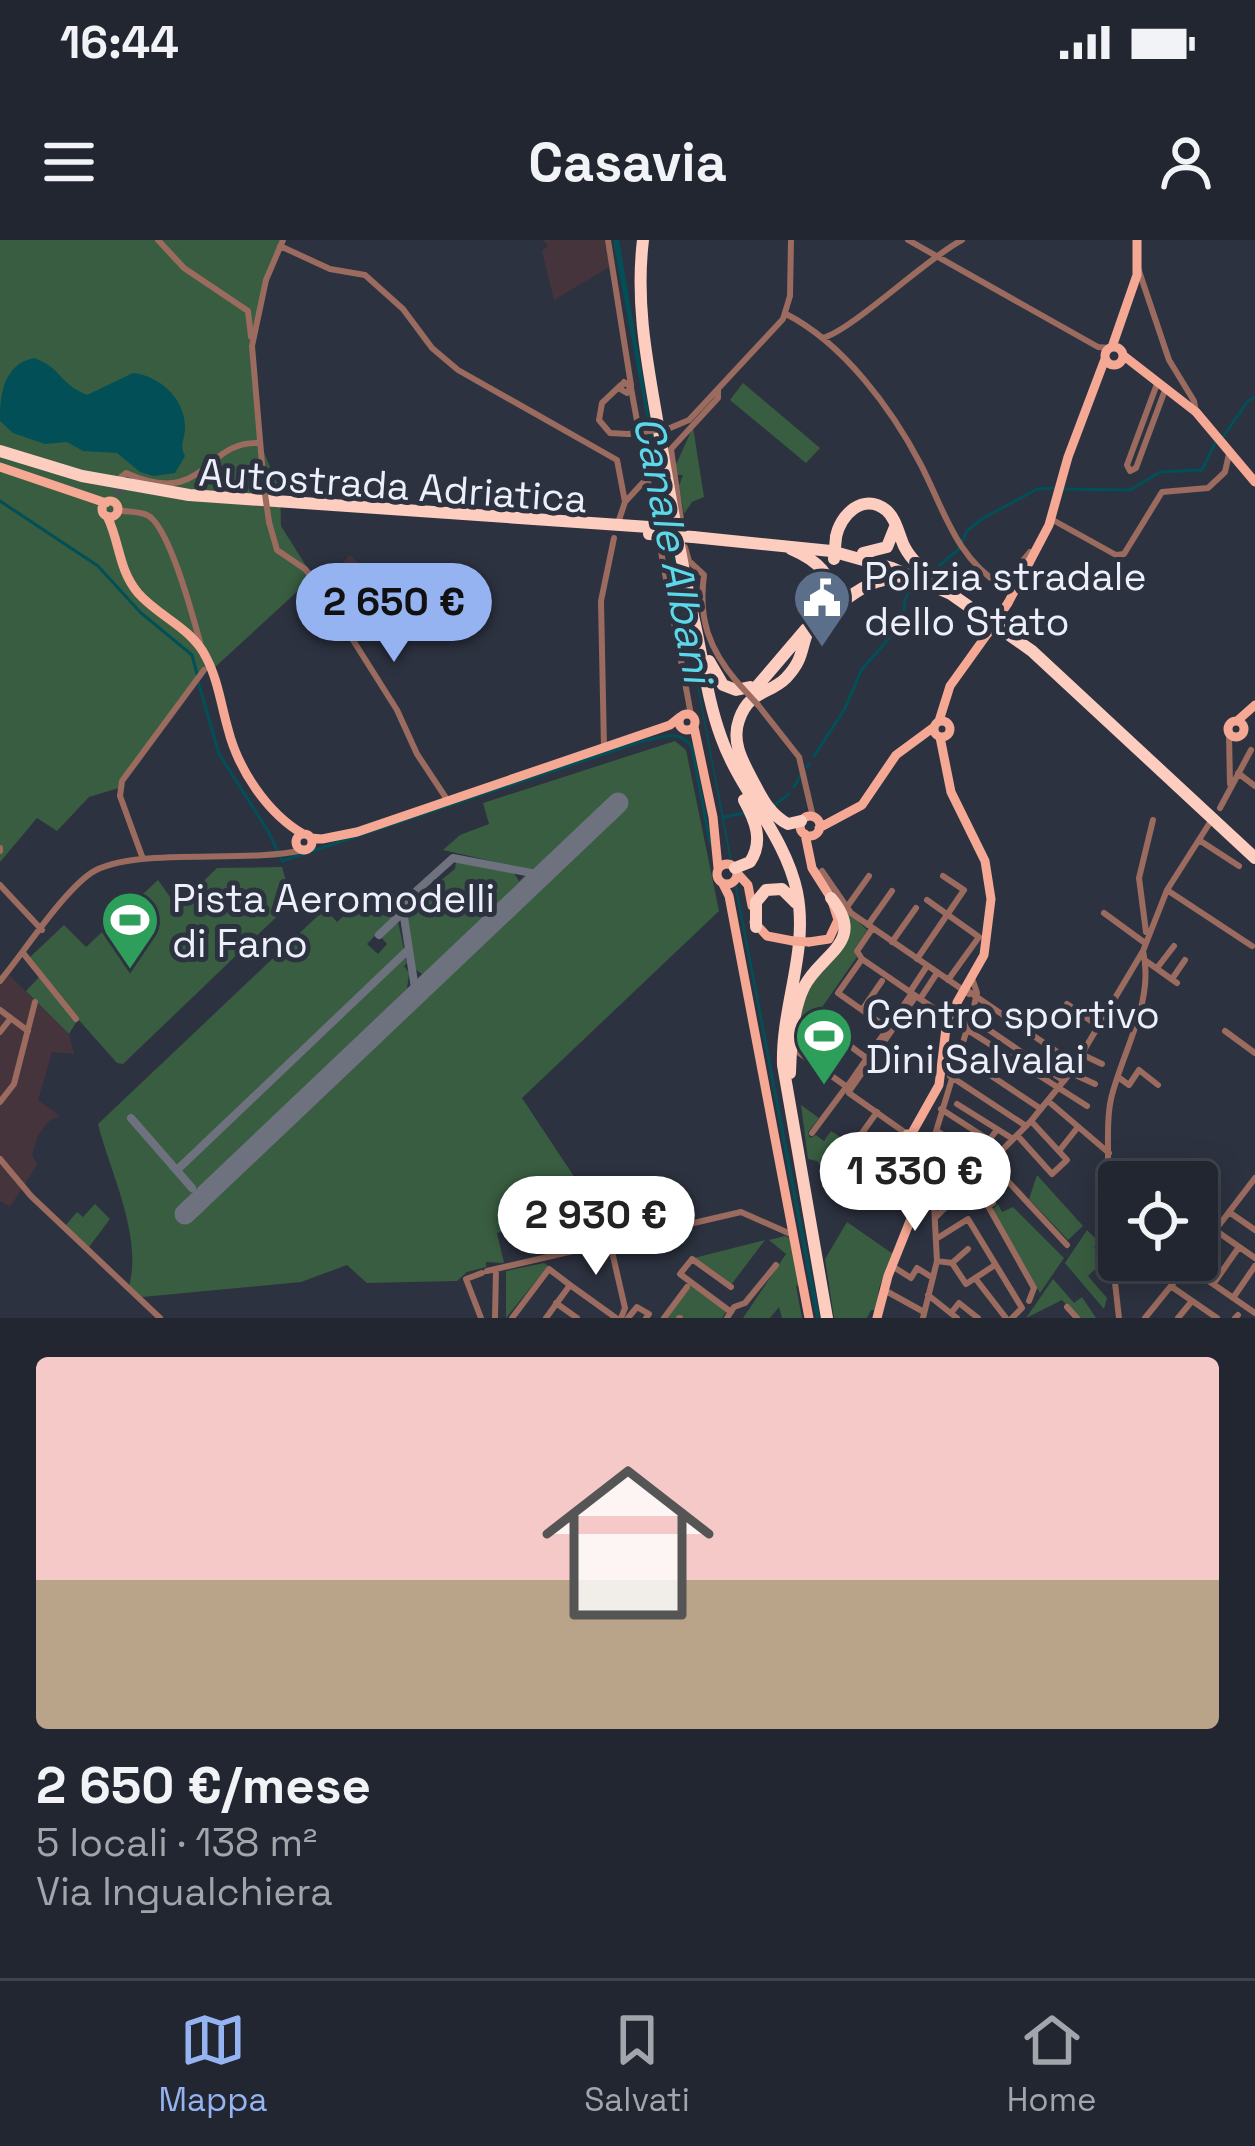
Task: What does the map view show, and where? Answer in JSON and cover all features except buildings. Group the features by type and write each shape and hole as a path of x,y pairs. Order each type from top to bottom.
{"highway":[{"path":"645,240 648,349 714,698 727,742 785,847 800,891 803,932 788,1040 790,1086 808,1201"},
{"path":"645,240 639,295 644,349 675,534 726,764 758,837 753,857 732,878"},
{"name":"Autostrada Adriatica","path":"0,455 80,482 186,500 785,538 863,554 937,583 1019,640 1255,854"},
{"path":"810,825 781,824 771,814 734,745 737,712 832,594 836,537 844,516 862,505 884,508 914,560 937,583"},
{"path":"863,554 888,546 895,525"},
{"name":"Autostrada Adriatica","path":"693,534 835,552 937,583"},
{"path":"736,540 794,550 821,568 827,579 828,594 810,625 800,662 781,683 753,697 736,731 739,754 769,809 786,824 810,825"},
{"path":"810,625 872,582 900,578 937,583"},
{"path":"700,625 711,671 722,684 743,689 762,679"},
{"path":"721,737 785,856 800,919 782,1061 829,1318"},
{"path":"755,927 757,899 771,888 792,896 800,919"},
{"path":"790,1086 801,994 835,953 843,934 842,913 831,898"}],"main road":[{"path":"878,1317 915,1206 902,1160 910,1134 939,1085 948,1018 968,992 986,945 991,899 984,860 951,792 939,730 950,686 1008,603 1051,519 1113,357 1138,268 1137,240"},
{"path":"1113,357 1196,412 1223,440 1231,466 1251,477"},
{"path":"0,467 107,511 119,561 139,593 206,656 236,754 253,783 306,841 686,722 698,743 717,855 755,927 769,937 825,941 836,931 838,918 814,872 810,825 835,820 864,803 895,757 939,730"},
{"path":"1241,734 1255,705"},
{"path":"732,878 790,1233 809,1318"}],"street":[{"path":"158,240 191,273 248,311 264,487 277,550 305,569 398,710 443,799"},
{"path":"608,240 627,360 626,388 636,408 690,700 686,722"},
{"path":"626,388 607,397 598,411 610,433 670,428 688,419 786,314 791,240"},
{"path":"908,240 1113,357"},
{"path":"822,338 836,334 962,240"},
{"path":"252,346 266,280 281,243 330,269 365,275 403,309 432,349 458,370 616,459 625,502"},
{"path":"1138,268 1169,360 1196,412"},
{"path":"786,314 822,338 896,423 961,547 1002,586 1041,543"},
{"path":"1159,386 1163,399"},
{"path":"1159,386 1145,432 1136,468 1130,471 1127,465 1145,432 1163,399 1175,394"},
{"path":"718,389 718,398 673,444 671,458 687,556 704,575 701,607 709,642 799,757 810,825"},
{"path":"122,477 126,473 148,482 183,482 241,444 259,443"},
{"path":"1051,519 1120,555 1126,553 1162,491 1208,488 1231,466"},
{"path":"620,520 625,502 649,476"},
{"path":"107,511 145,514 157,525 170,550 209,669 122,781 121,796 141,857"},
{"path":"604,748 601,602 614,538"},
{"path":"1229,784 1238,773 1241,734"},
{"path":"1220,808 1241,734"},
{"path":"1238,773 1255,786"},
{"path":"1119,1318 1105,1190 1109,1108 1139,1013 1146,961 1139,878 1153,820"},
{"path":"935,1218 1029,1124 1064,1081 1145,943 1167,890 1209,824"},
{"path":"1199,840 1239,866"},
{"path":"0,981 86,877 107,865 141,857 279,856 306,841"},
{"path":"979,856 987,879 987,906"},
{"path":"822,871 847,908 870,927 1095,1084"},
{"path":"847,908 869,876"},
{"path":"916,959 964,890 944,876"},
{"path":"0,885 42,930"},
{"path":"1167,890 1252,946"},
{"path":"892,891 857,951 948,1018"},
{"path":"927,900 979,937 948,981"},
{"path":"892,942 916,908"},
{"path":"1104,913 1145,943"},
{"path":"1157,968 1174,946"},
{"path":"22,953 76,1019"},
{"path":"862,959 838,994 890,1029"},
{"path":"1146,961 1175,981 1185,960"},
{"path":"914,995 927,966"},
{"path":"812,1133 914,995 937,973"},
{"path":"862,1010 882,981"},
{"path":"884,1289 924,1315 937,1261 931,1150 970,1017 968,992"},
{"path":"0,1102 3,1092 14,1084 35,1002"},
{"path":"1067,1004 1098,1025"},
{"path":"0,1010 28,1031"},
{"path":"970,1017 1064,1081"},
{"path":"0,1031 10,1018"},
{"path":"819,1023 869,1059"},
{"path":"966,1029 1087,1106"},
{"path":"1226,1031 1255,1053"},
{"path":"798,1052 972,1180 993,1203 988,1206 1034,1288 1029,1301"},
{"path":"957,1053 1041,1109"},
{"path":"1081,1054 1102,1064"},
{"path":"1118,1078 1129,1084 1139,1070 1159,1085"},
{"path":"950,1076 1029,1124 1067,1160 1052,1174 1015,1137 957,1103"},
{"path":"1048,1101 1109,1153"},
{"path":"941,1109 989,1140 997,1130"},
{"path":"825,1185 879,1114"},
{"path":"1059,1151 1078,1127"},
{"path":"937,1131 989,1163 1067,1245"},
{"path":"0,1159 31,1196 160,1318"},
{"path":"1218,1226 1255,1178"},
{"path":"481,1318 466,1279 488,1271 744,1212 790,1233"},
{"path":"1229,1212 1255,1230"},
{"path":"936,1239 968,1219 1022,1308 1009,1318 975,1278"},
{"path":"1218,1232 1255,1262 1233,1298"},
{"path":"610,1243 625,1308 622,1318"},
{"path":"1213,1284 1239,1246"},
{"path":"952,1263 968,1249"},
{"path":"731,1287 692,1258 680,1274 729,1315 776,1265"},
{"path":"937,1261 952,1263 966,1284 995,1265"},
{"path":"892,1266 911,1277 917,1268 933,1278"},
{"path":"512,1318 548,1270 622,1318"},
{"path":"488,1271 495,1318"},
{"path":"1145,1318 1177,1281"},
{"path":"1210,1281 1254,1311"},
{"path":"546,1318 570,1285"},
{"path":"664,1318 687,1287"},
{"path":"1172,1288 1217,1318"},
{"path":"928,1295 954,1315 959,1303 978,1318"},
{"path":"1178,1318 1192,1301"},
{"path":"556,1303 577,1318"},
{"path":"622,1318 637,1306 649,1314 646,1318"},
{"path":"1067,1307 1077,1318"}],"shaded area":[{"path":"0,240 283,240 271,261 252,351 259,441 280,490 281,526 313,577 213,669 203,672 119,788 89,797 57,831 37,818 0,862"},
{"path":"543,240 605,240 611,266 554,300 542,251 548,246"},
{"path":"613,240 619,240 675,564 820,1318 816,1318"},
{"path":"34,358 87,395 133,373 162,384 184,417 185,456 175,473 154,476 140,472 117,453 83,451 67,442 45,444 13,433 0,421 3,391 16,367"},
{"path":"743,383 820,448 806,463 730,400"},
{"path":"693,427 704,497 692,502 684,514 679,486 683,475 675,475 674,469"},
{"path":"350,555 367,570 353,588 357,596 340,614 321,587"},
{"path":"675,741 686,750 719,911 522,1098 579,1184 521,1199 527,1225 497,1233 504,1263 486,1262 486,1267 467,1272 457,1281 367,1283 347,1265 301,1282 142,1297 129,1286 132,1246 128,1225 98,1124 325,909 337,922 365,896 380,912 394,898 396,914 367,944 378,954 387,944 379,935 397,917 409,973 407,989 422,974 415,969 405,912 424,894 428,897 456,862 514,873 519,881 531,870 443,850 460,835 489,824 483,803"},
{"name":"Pista Aeromodelli di Fano","path":"282,867 292,902 123,1064 78,1019 69,1034 26,991 40,976 28,959 64,925 86,947 158,880 177,907 217,868"},
{"path":"847,911 867,930 854,950 857,957 818,1013 821,1017 805,1049 795,1043 802,1006 811,986 845,944"},
{"path":"0,974 5,978 8,974 69,1034 74,1054 52,1052 38,1100 60,1116 38,1135 32,1155 37,1165 10,1207 0,1201"},
{"path":"801,1105 819,1118 808,1132 810,1138 816,1135 824,1141 831,1131 842,1138 824,1164 831,1170 828,1175 817,1161 808,1159"},
{"path":"1037,1175 1083,1226 1068,1240 1029,1199"},
{"path":"95,1204 110,1219 89,1247 65,1226 77,1212 83,1217"},
{"path":"998,1204 1002,1212 1013,1207 1064,1258 1040,1293 992,1210"},
{"path":"847,1222 893,1254 876,1310 867,1318 834,1318 825,1259"},
{"path":"1087,1230 1098,1241 1094,1247 1098,1267 1088,1276 1107,1298 1104,1309 1065,1263"},
{"path":"790,1238 800,1285 796,1286 802,1318 782,1318 779,1307 770,1318 743,1318 786,1254 769,1240"},
{"path":"765,1240 731,1285 694,1258"},
{"path":"548,1266 506,1318 506,1271"},
{"path":"1053,1279 1074,1303 1082,1297 1096,1318 1079,1318 1062,1300 1026,1318"},
{"path":"689,1283 727,1311 722,1318 664,1318"}],"waterway":[{"path":"1223,437 1255,397"},
{"path":"1063,489 1130,490 1160,472 1202,470 1215,443"},
{"path":"933,571 959,549 967,531 980,520 1037,489 1053,488"},
{"path":"0,501 98,566 140,612 192,655 197,674"},
{"path":"814,756 844,710 862,669 903,623 912,584"},
{"path":"198,681 219,754 282,861 670,736 692,747 710,843"},
{"path":"794,787 801,775"},
{"path":"772,807 789,794"},
{"path":"724,817 744,813"}],"taxiway":[{"path":"416,995 402,904 453,858 542,875"},
{"path":"379,935 401,914"},
{"path":"177,1170 408,950"},
{"path":"131,1118 192,1188"}],"runway":[{"path":"185,1214 618,803"}],"tunnel":[{"path":"118,495 121,481"}],"place":[{"name":"Polizia stradale dello Stato","path":"822,649"},
{"name":"Pista Aeromodelli di Fano","path":"130,971"},
{"name":"Centro sportivo Dini Salvalai","path":"824,1087"}],"water label":[{"name":"Canale Albani","path":"674,549"}]}
